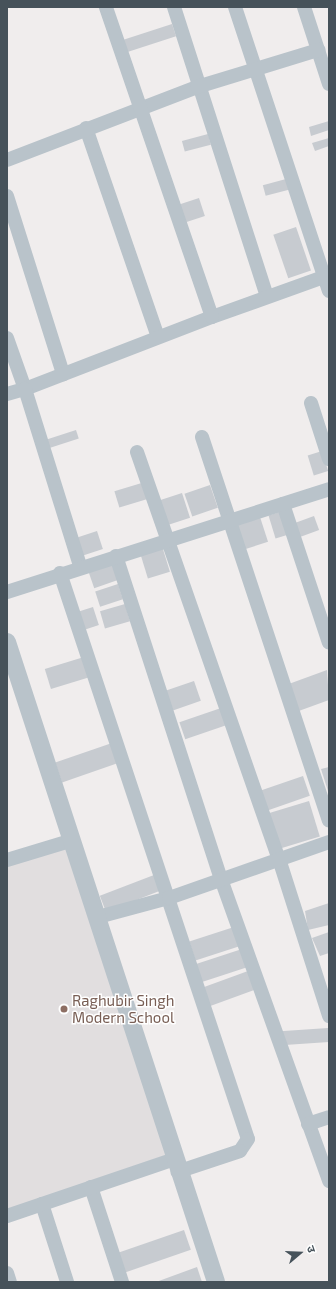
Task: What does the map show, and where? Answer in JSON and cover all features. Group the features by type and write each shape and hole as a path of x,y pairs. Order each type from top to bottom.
{"street":[{"path":"106,7 139,108 212,317"},
{"path":"174,7 197,88 267,296"},
{"path":"235,7 255,69 327,275 329,291"},
{"path":"304,7 329,84"},
{"path":"7,160 139,108 255,69 318,50"},
{"path":"86,128 158,337"},
{"path":"7,196 63,374"},
{"path":"7,394 25,389 158,337 327,275"},
{"path":"7,338 25,389 80,566"},
{"path":"311,403 329,459"},
{"path":"202,437 329,820"},
{"path":"137,452 165,541 279,859 329,1016"},
{"path":"7,592 80,566 329,490"},
{"path":"283,504 329,643"},
{"path":"116,556 221,878 329,1181"},
{"path":"7,1216 91,1187 175,1165 240,1151 248,1139 60,573"},
{"path":"7,642 12,677 73,840 175,1165 216,1282"},
{"path":"7,860 73,840"},
{"path":"98,917 169,898 221,878 329,842"},
{"path":"308,1124 329,1116"},
{"path":"91,1187 122,1282"},
{"path":"42,1204 68,1282"},
{"path":"7,1273 10,1282"}],"shaded area":[{"name":"Raghubir Singh Modern School","path":"66,845 169,1154 7,1210 7,864"}],"building":[{"path":"172,24 176,36 128,52 123,40"},
{"path":"329,121 329,130 311,136 309,127"},
{"path":"208,134 211,145 185,152 182,141"},
{"path":"329,138 329,146 315,151 312,143"},
{"path":"286,179 289,190 266,196 263,185"},
{"path":"199,198 205,216 182,223 176,205"},
{"path":"296,227 311,270 288,278 273,235"},
{"path":"76,430 79,439 46,449 44,441"},
{"path":"322,451 328,471 314,475 308,455"},
{"path":"145,482 150,498 119,508 114,491"},
{"path":"210,485 218,508 192,516 184,494"},
{"path":"182,493 190,518 166,525 158,501"},
{"path":"280,512 287,535 276,538 269,516"},
{"path":"314,516 319,530 297,538 291,524"},
{"path":"260,517 268,542 243,550 235,525"},
{"path":"97,531 103,549 80,556 74,538"},
{"path":"162,546 170,572 148,579 140,553"},
{"path":"112,563 118,580 94,588 88,571"},
{"path":"118,584 123,599 100,607 95,591"},
{"path":"125,604 130,621 105,628 100,611"},
{"path":"93,607 99,625 81,631 75,613"},
{"path":"84,657 90,677 51,689 45,669"},
{"path":"327,670 329,700 296,712 286,685"},
{"path":"194,681 201,701 172,711 165,691"},
{"path":"221,708 227,725 185,739 179,722"},
{"path":"112,743 119,763 62,782 55,763"},
{"path":"329,767 329,790 328,791 321,769"},
{"path":"303,776 310,796 265,811 259,791"},
{"path":"309,801 320,836 278,849 267,814"},
{"path":"154,875 160,891 106,912 100,896"},
{"path":"329,903 329,925 308,930 305,911"},
{"path":"234,927 240,946 195,961 189,942"},
{"path":"329,932 329,953 320,956 312,938"},
{"path":"242,949 248,967 201,982 195,964"},
{"path":"248,971 255,990 207,1007 200,988"},
{"path":"328,1028 329,1042 281,1045 280,1031"},
{"path":"184,1230 191,1250 120,1274 113,1254"},
{"path":"197,1267 202,1282 156,1282"}],"place":[{"name":"Raghubir Singh Modern School","path":"64,1009"}]}
